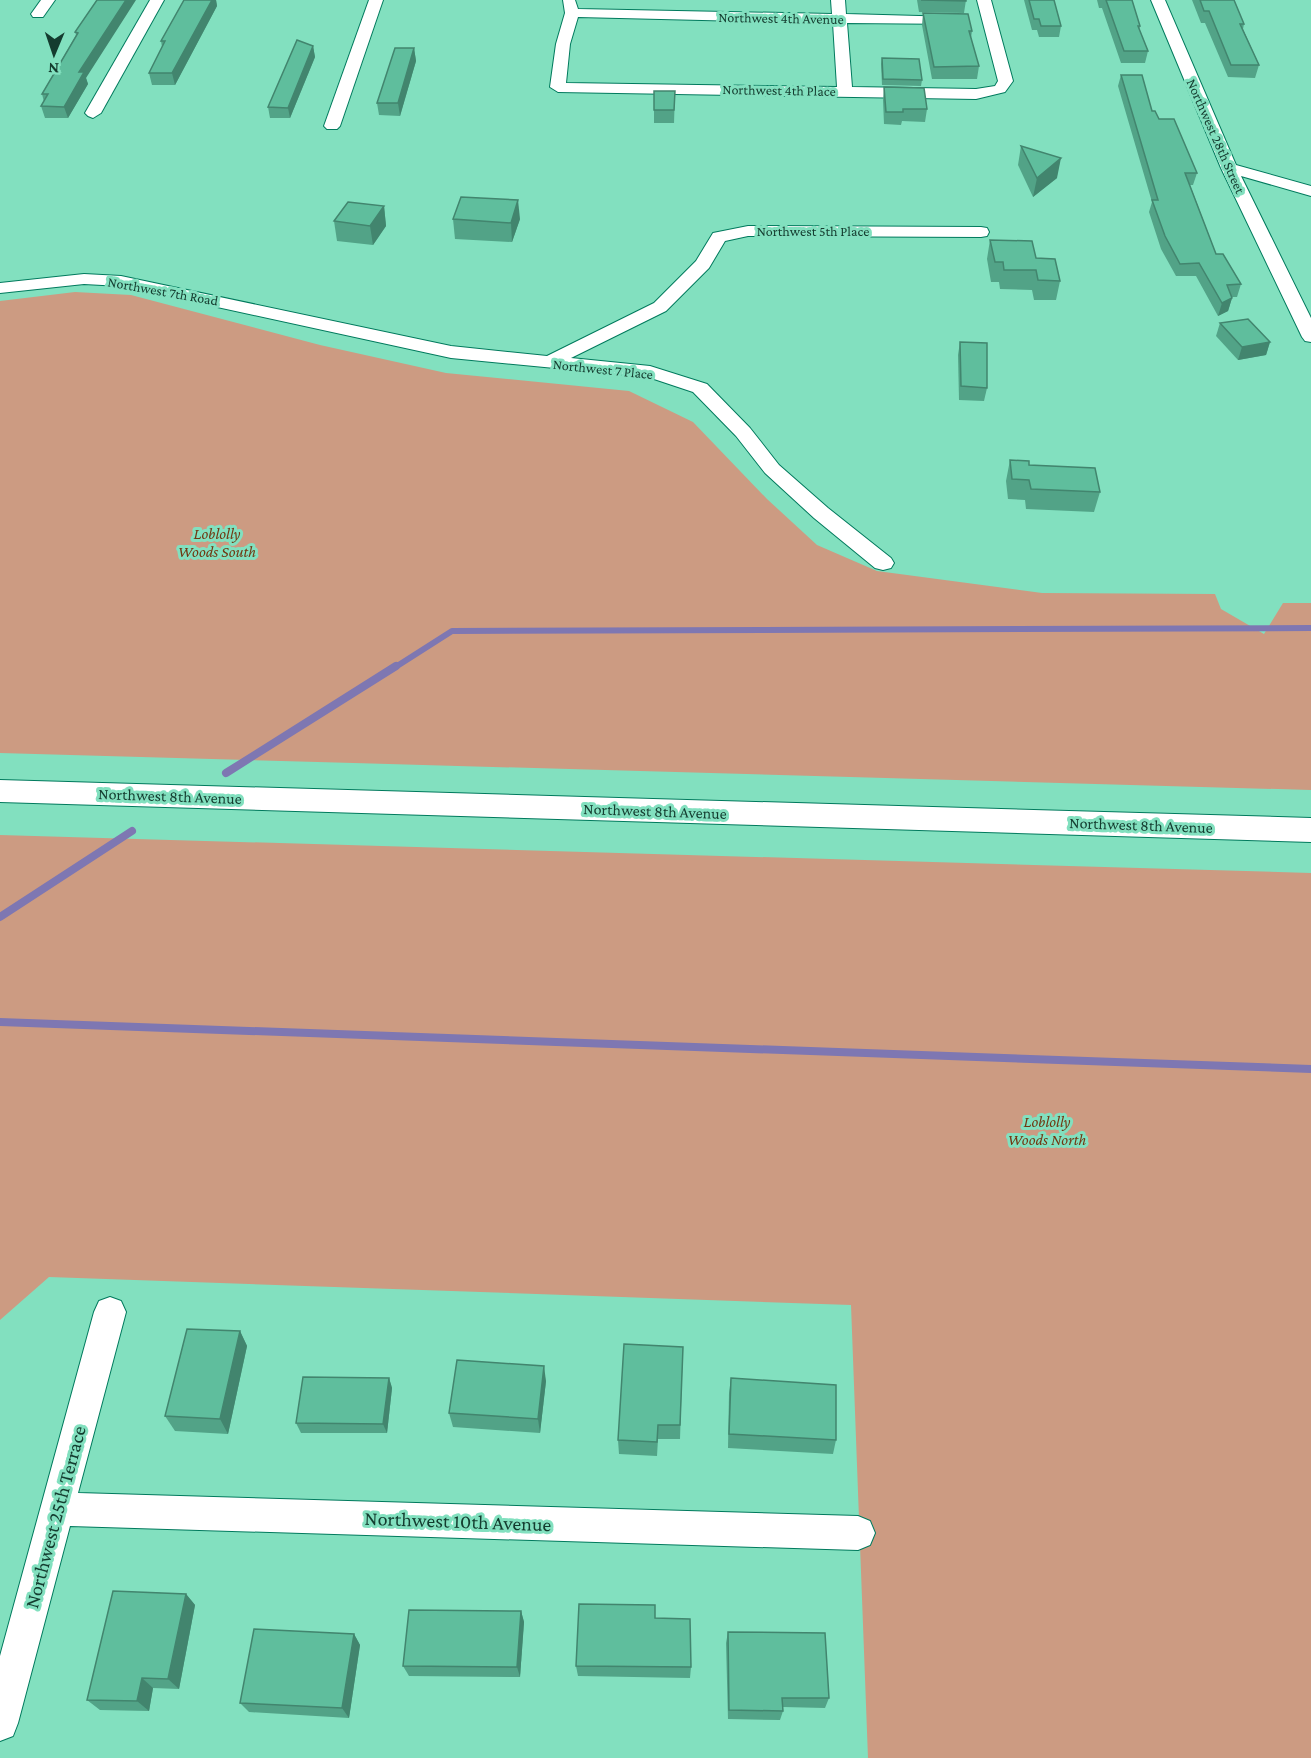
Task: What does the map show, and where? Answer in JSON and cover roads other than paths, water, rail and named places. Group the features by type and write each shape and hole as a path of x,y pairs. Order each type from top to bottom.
{"street":[{"path":"38,14 48,0"},
{"path":"93,113 157,0"},
{"path":"332,126 376,0"},
{"path":"570,5 602,0"},
{"path":"838,0 845,92"},
{"path":"979,21 984,0"},
{"name":"Northwest 28th Street","path":"1158,0 1229,168 1311,337"},
{"name":"Northwest 4th Avenue","path":"570,5 840,19 979,21"},
{"name":"Northwest 4th Place","path":"570,5 558,87 976,94 1000,89 1006,81 979,21"},
{"path":"1229,168 1311,191"},
{"name":"Northwest 5th Place","path":"548,363 660,307 703,264 719,237 748,231 981,232"},
{"name":"Northwest 7th Road","path":"0,288 84,279 121,281 227,302 324,326"},
{"name":"Northwest 7 Place","path":"324,326 451,352 650,372 700,388 743,432 772,469 821,513 883,563"},
{"name":"Northwest 8th Avenue","path":"0,791 1311,830"},
{"name":"Northwest 25th Terrace","path":"0,1723 110,1312"},
{"name":"Northwest 10th Avenue","path":"58,1509 858,1533"}],"waterway":[{"path":"394,668 452,631 1311,628"},
{"path":"226,773 396,666"},
{"path":"0,917 132,831"},
{"path":"0,1022 1311,1069"}],"park label":[{"name":"Loblolly Woods South","path":"217,542"},
{"name":"Loblolly Woods North","path":"1047,1130"}]}
